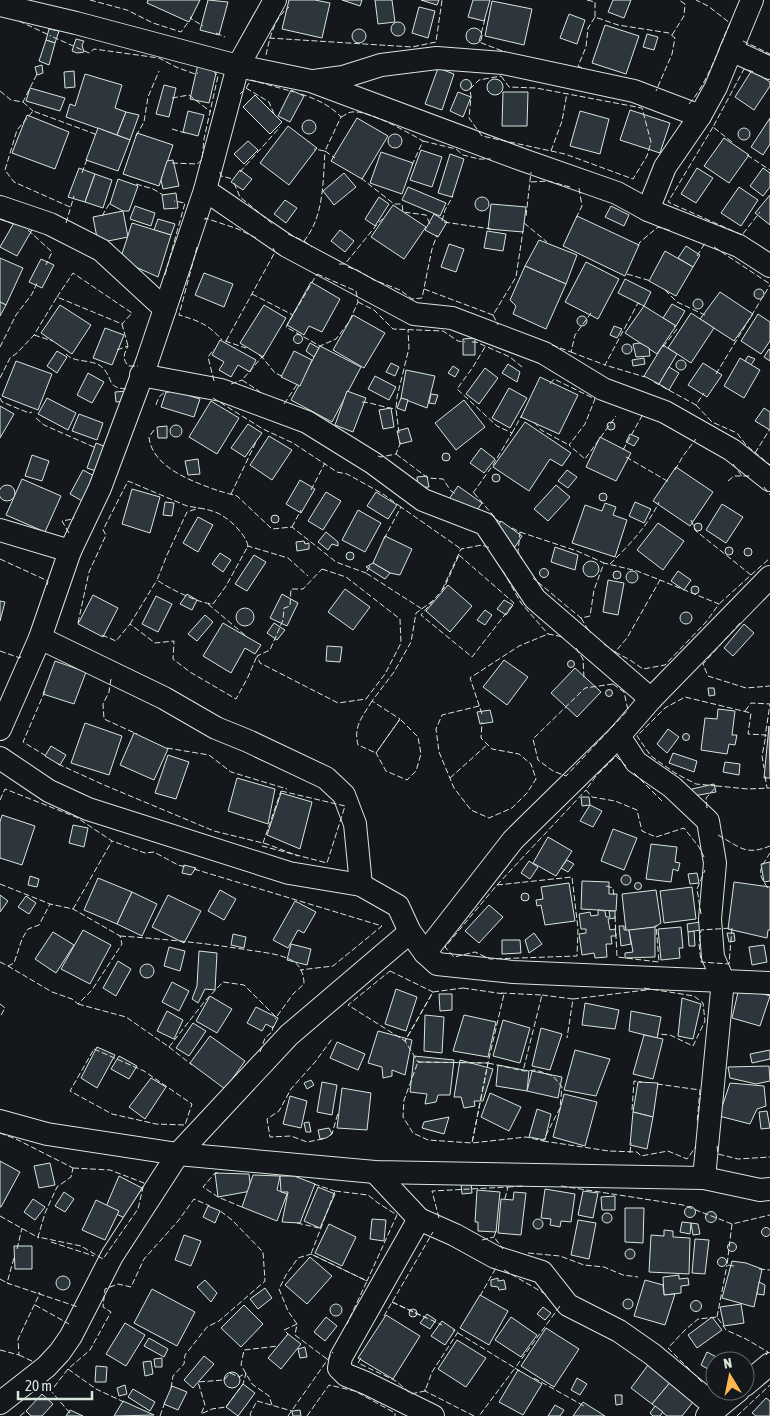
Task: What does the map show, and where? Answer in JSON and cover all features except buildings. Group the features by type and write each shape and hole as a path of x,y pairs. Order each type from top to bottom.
{"street":[{"path":"0,729 40,638 70,551 100,488 141,376 205,190 238,66 275,0"},
{"path":"648,210 665,167 700,116 716,87 752,0"},
{"path":"0,5 238,66 311,81 523,160 617,192 648,210 739,246 770,266"},
{"path":"731,50 770,68"},
{"path":"311,81 343,77 381,65 437,58 503,62 634,91 700,116"},
{"path":"205,190 287,246 414,314 452,318 544,353 603,389 665,412 732,450 770,480"},
{"path":"0,207 50,224 101,250 165,309"},
{"path":"141,376 221,390 307,422 372,463 423,500 485,524 535,600 651,698"},
{"path":"0,530 70,551"},
{"path":"425,953 513,840 618,736 651,698 770,577"},
{"path":"40,638 164,698 216,728 248,740 326,778 344,794 355,824 361,885"},
{"path":"618,736 636,762 672,787 708,821 715,862 710,919 713,958 723,980 704,1178"},
{"path":"0,758 49,791 88,809 289,873 361,885 398,906 410,932 425,953 437,964 512,972 770,983"},
{"path":"0,1403 46,1367 60,1352 71,1336 112,1256 178,1154 289,1035 410,932"},
{"path":"0,1121 47,1134 178,1154 375,1172 704,1178 760,1190 770,1189"},
{"path":"375,1172 419,1219 455,1235 495,1257 542,1272 568,1305 619,1331 652,1354 711,1414 726,1401"},
{"path":"419,1219 341,1357 339,1368 346,1375 433,1416"},
{"path":"755,1377 770,1364"}],"fence":[{"path":"90,0 127,10 153,23 181,32 189,21"},
{"path":"269,38 412,47 436,42 442,0"},
{"path":"587,0 595,2 595,17"},
{"path":"672,35 684,16 685,4 679,0"},
{"path":"689,104 702,86 730,23 708,6 696,0"},
{"path":"266,55 276,22 289,7"},
{"path":"192,16 190,18 203,26"},
{"path":"582,68 578,66 586,47 588,28 595,17 618,25 669,33 675,38 672,54 656,91"},
{"path":"485,19 479,42 505,52"},
{"path":"19,21 51,36"},
{"path":"216,33 225,37"},
{"path":"53,37 89,53 94,49 159,58 176,67 195,74 198,73"},
{"path":"743,41 770,54"},
{"path":"732,142 713,127 744,69 754,72"},
{"path":"136,136 144,122 148,97 159,71"},
{"path":"0,91 11,100 23,102 38,72"},
{"path":"172,163 197,164 202,160 204,139 218,76 214,72"},
{"path":"501,76 509,87 536,88 642,108 651,142 647,156 633,179 565,154 482,136 469,118 470,89 479,80 501,76"},
{"path":"240,94 251,80 294,92"},
{"path":"246,88 269,102 274,114"},
{"path":"551,151 562,121 567,93"},
{"path":"301,94 322,103 341,117 325,151 314,149"},
{"path":"172,98 189,95 211,112"},
{"path":"23,102 33,111"},
{"path":"70,207 14,182 5,170 17,130 33,111 95,134 94,137"},
{"path":"341,117 352,112 368,114 388,122 423,141 412,165"},
{"path":"240,172 280,127"},
{"path":"713,127 668,202 742,235 760,212"},
{"path":"172,129 185,133"},
{"path":"423,141 456,149 463,155 479,159 491,159"},
{"path":"325,151 335,158"},
{"path":"288,234 304,241 311,231 319,210 323,186 325,151"},
{"path":"747,155 770,170"},
{"path":"82,173 87,159"},
{"path":"220,172 221,176 233,179"},
{"path":"526,216 531,172"},
{"path":"361,178 394,204 402,204 403,212 426,215 431,224"},
{"path":"531,182 548,181 570,187"},
{"path":"234,183 240,197 274,225"},
{"path":"136,184 153,189 163,195"},
{"path":"576,218 582,206 579,188 577,188"},
{"path":"66,223 74,196"},
{"path":"442,221 445,210 453,196"},
{"path":"102,216 111,201"},
{"path":"165,275 185,203 174,201"},
{"path":"339,264 345,264 385,217"},
{"path":"205,220 205,218 238,229 256,238"},
{"path":"0,219 16,225"},
{"path":"444,222 491,229"},
{"path":"524,223 547,242"},
{"path":"638,246 640,242 658,227 672,231"},
{"path":"28,230 52,252 46,265"},
{"path":"424,289 493,315 516,277 523,231"},
{"path":"348,267 400,290 412,299 422,298 432,249 437,235"},
{"path":"304,241 312,247"},
{"path":"697,256 705,243"},
{"path":"197,247 179,315 203,324 222,340"},
{"path":"714,247 770,284"},
{"path":"226,341 275,252 273,248"},
{"path":"57,297 73,273 132,313 122,324"},
{"path":"317,274 356,291 358,302 349,322 336,339 320,346 286,327 317,274"},
{"path":"627,274 651,281"},
{"path":"0,347 16,315 32,294 37,283"},
{"path":"716,374 770,285"},
{"path":"665,290 677,302 705,315"},
{"path":"252,294 293,315"},
{"path":"0,378 10,358 34,335 57,297 122,324 128,346"},
{"path":"358,302 374,310 393,329 443,331 458,341 465,342"},
{"path":"640,304 638,303 605,365 645,377"},
{"path":"552,345 571,352 575,335 591,313"},
{"path":"493,315 498,325"},
{"path":"663,347 677,329 674,326"},
{"path":"399,433 396,409 397,397 409,348 408,330"},
{"path":"34,335 53,341"},
{"path":"225,341 246,348"},
{"path":"472,342 510,357 522,367"},
{"path":"117,350 128,346 125,351 125,361 128,366 138,366"},
{"path":"473,493 493,465 512,433 497,426 457,389 485,347"},
{"path":"214,349 208,357 214,381"},
{"path":"571,352 605,365"},
{"path":"66,354 74,359 99,365 106,372 113,385 128,389"},
{"path":"259,355 262,357 242,380 262,395"},
{"path":"264,355 262,357 275,373 284,377"},
{"path":"550,384 554,379 595,399 585,424 569,445 585,459 616,416"},
{"path":"231,384 242,380"},
{"path":"654,382 696,405 704,393"},
{"path":"284,404 298,383"},
{"path":"156,405 160,396 169,392"},
{"path":"0,398 2,402 29,413 32,412"},
{"path":"213,398 263,429 293,443 337,472 347,474 383,494 401,507"},
{"path":"362,402 396,409"},
{"path":"696,405 712,422 737,433 746,445 770,465"},
{"path":"623,450 643,414"},
{"path":"512,433 522,415"},
{"path":"36,418 44,425 96,448"},
{"path":"534,422 541,430 569,445"},
{"path":"755,453 770,429"},
{"path":"154,430 149,437 152,448 166,465 187,478 219,491"},
{"path":"675,470 696,439"},
{"path":"378,456 396,454 400,441"},
{"path":"231,494 256,442"},
{"path":"396,454 428,478 443,479 451,491 456,494"},
{"path":"626,457 669,482"},
{"path":"311,490 325,463"},
{"path":"733,464 742,476"},
{"path":"728,481 734,476 751,476"},
{"path":"78,623 89,572 106,535 103,530 128,481 187,506 199,508"},
{"path":"764,487 770,495"},
{"path":"219,491 237,496 272,529 292,527 336,562 366,573"},
{"path":"474,493 498,521 503,523"},
{"path":"610,564 631,543 659,502"},
{"path":"384,539 401,507 461,549"},
{"path":"199,508 220,514 230,521 244,536 248,546 226,586 213,604 184,595 157,580 187,512 199,508"},
{"path":"292,527 301,510"},
{"path":"69,533 62,521 73,519 74,517"},
{"path":"691,520 696,531 751,575 719,604"},
{"path":"512,528 520,532 518,552 522,559"},
{"path":"520,532 577,551 604,563 594,590 590,616 581,618 533,578"},
{"path":"442,590 461,549 482,545 490,548"},
{"path":"247,547 288,558 308,576"},
{"path":"459,555 514,603 472,657 421,615 444,588 459,555"},
{"path":"751,575 770,558"},
{"path":"0,559 48,581 47,585"},
{"path":"604,563 637,571 660,580 627,638 615,652 604,644"},
{"path":"370,566 366,573 422,609"},
{"path":"322,569 346,577 400,619 401,643 385,674 366,699 338,703 260,663 257,656 270,650 283,620 284,608 290,606 291,589 303,589 322,569"},
{"path":"503,571 521,603 548,634"},
{"path":"130,624 157,580"},
{"path":"615,652 643,669 665,665 706,622 719,604 660,580"},
{"path":"372,701 358,727 358,745 376,753 400,719 418,737 421,754 416,771 407,780 386,771 376,753 400,719 372,701 394,672 411,642 416,613 434,600"},
{"path":"208,604 246,636"},
{"path":"581,618 590,633"},
{"path":"740,623 703,664 708,676 746,688 770,686"},
{"path":"102,635 116,641 130,624 155,643 174,641 173,659 190,672 236,699 257,656"},
{"path":"482,714 470,678 519,646 548,634 564,637"},
{"path":"576,648 583,659 584,678"},
{"path":"0,651 20,658 21,655"},
{"path":"111,679 109,692 103,704 104,719 137,734"},
{"path":"613,684 624,692 628,710 566,776 553,771 538,760 533,739 585,688 613,684"},
{"path":"45,691 23,742 48,757"},
{"path":"717,786 696,784 675,773 651,756 637,736 665,708 685,697 751,713 748,734 766,735 762,756 764,768"},
{"path":"745,711 751,703 770,704 765,737"},
{"path":"479,706 442,715 436,729 439,752 454,788 471,810 489,818 512,808 527,793 536,779 531,764 519,754 492,749 481,738 482,722"},
{"path":"450,778 488,744"},
{"path":"167,748 209,755 231,772 287,789"},
{"path":"626,766 616,756 596,776 586,790 592,797 615,801 637,810 642,831 656,837 684,828 699,847 704,857"},
{"path":"58,764 214,831 267,844 298,856"},
{"path":"634,773 662,801"},
{"path":"765,776 767,788"},
{"path":"707,808 706,798 717,786 748,789 770,788"},
{"path":"0,800 5,789 76,817 112,841 145,853 154,852 178,865 186,867"},
{"path":"497,885 572,877 578,929 577,956 490,959 475,952 454,957 445,947 497,885 586,790"},
{"path":"281,791 345,806 327,863 262,846 281,791"},
{"path":"718,835 743,849 754,850 770,846"},
{"path":"73,909 112,841"},
{"path":"768,888 762,878 761,871 770,853"},
{"path":"194,869 382,926 333,966 300,970"},
{"path":"701,914 697,889 705,870"},
{"path":"0,884 50,904 73,909 120,936 122,944 92,990 78,1004 72,999 52,992 8,966"},
{"path":"606,886 613,888 614,896"},
{"path":"0,962 8,966 14,963 22,939 28,929 39,925 50,904"},
{"path":"615,916 617,957 659,962 656,925"},
{"path":"732,928 729,964 701,962 699,944 701,930 732,928"},
{"path":"120,936 232,948 277,955 293,961 302,971 304,984 293,994 275,1019"},
{"path":"390,971 433,992 405,1041 348,1005 390,971"},
{"path":"78,1004 126,1017 169,1047 205,1001 223,982 244,985 276,1017"},
{"path":"463,988 504,994 488,1063 418,1062 405,1041 433,992 463,988"},
{"path":"573,999 646,990 644,988 694,996 703,1003 705,1021 693,1046 670,1035 658,1034"},
{"path":"501,993 542,995 523,1071"},
{"path":"542,995 573,999 567,1038"},
{"path":"0,1004 5,1008 0,1017"},
{"path":"260,1052 265,1038 272,1032 273,1026"},
{"path":"323,1139 307,1142 291,1136 270,1137 267,1119 279,1111 291,1089 332,1039"},
{"path":"169,1047 192,1065"},
{"path":"94,1049 144,1071 192,1104 185,1125 156,1124 112,1114 70,1091 94,1049"},
{"path":"418,1062 488,1063 472,1143 428,1140 413,1133 403,1117 404,1100 418,1062"},
{"path":"488,1063 524,1071 536,1070 553,1076 562,1087 560,1108 543,1141 526,1137 472,1143 488,1063"},
{"path":"632,1110 634,1081 642,1082"},
{"path":"657,1084 700,1090 697,1123"},
{"path":"330,1135 332,1134 338,1113"},
{"path":"0,1133 16,1139 73,1168"},
{"path":"543,1141 609,1151 637,1152 641,1156 668,1151 687,1159 696,1146"},
{"path":"630,1153 631,1143"},
{"path":"717,1146 718,1154 738,1159 770,1157"},
{"path":"73,1168 110,1170 144,1183 138,1209 103,1259 81,1246 38,1237 45,1213 57,1187 71,1177 73,1168"},
{"path":"218,1173 215,1173 203,1187 218,1197 244,1208"},
{"path":"314,1184 335,1191"},
{"path":"508,1187 524,1186"},
{"path":"561,1186 683,1205 732,1224 770,1215"},
{"path":"439,1218 432,1191 508,1187 504,1202"},
{"path":"335,1191 368,1195 397,1215 367,1281 311,1254 335,1191"},
{"path":"70,1413 51,1391 68,1369 90,1350 111,1312 103,1307 105,1289 118,1284 131,1287 144,1259 178,1221 194,1199 210,1206"},
{"path":"171,1388 173,1376 184,1364 185,1355 207,1327 219,1321 265,1281 263,1252 232,1220 219,1210"},
{"path":"0,1216 39,1238"},
{"path":"297,1223 319,1228"},
{"path":"732,1224 727,1265 734,1266"},
{"path":"17,1249 22,1228"},
{"path":"496,1231 494,1237 503,1249"},
{"path":"384,1316 433,1232"},
{"path":"482,1240 494,1237"},
{"path":"51,1242 94,1256"},
{"path":"528,1253 560,1256 584,1265 604,1267 623,1275 638,1277"},
{"path":"327,1359 295,1335 297,1324 288,1311 279,1289 298,1258 311,1254 367,1281 347,1324"},
{"path":"14,1258 7,1283 78,1307"},
{"path":"717,1317 727,1265"},
{"path":"480,1296 497,1266"},
{"path":"759,1269 770,1270"},
{"path":"504,1270 547,1295"},
{"path":"0,1279 9,1284"},
{"path":"0,1350 19,1355 18,1339 40,1293 38,1293"},
{"path":"392,1302 426,1318"},
{"path":"392,1302 442,1325"},
{"path":"35,1305 69,1324"},
{"path":"520,1371 515,1368 560,1306"},
{"path":"702,1382 668,1348 698,1319 717,1317 726,1330 768,1352 765,1357"},
{"path":"286,1336 288,1334 284,1330 297,1324"},
{"path":"361,1358 358,1363 396,1381 411,1394 425,1391 432,1372 458,1332 453,1330"},
{"path":"458,1333 515,1368 479,1416"},
{"path":"272,1405 269,1396 252,1384 241,1365 244,1350 278,1346"},
{"path":"288,1416 333,1352"},
{"path":"19,1355 34,1362"},
{"path":"68,1369 96,1389 124,1402"},
{"path":"230,1373 239,1377 246,1373 243,1384 226,1407 212,1409 201,1414 205,1405 198,1382 224,1380 230,1373"},
{"path":"534,1378 584,1406"},
{"path":"307,1416 329,1385 355,1391 395,1413 395,1416"},
{"path":"737,1416 770,1385"},
{"path":"425,1389 425,1391 474,1416"},
{"path":"251,1416 250,1414 257,1401 292,1411"},
{"path":"160,1416 165,1402"},
{"path":"20,1416 27,1410"}]}
